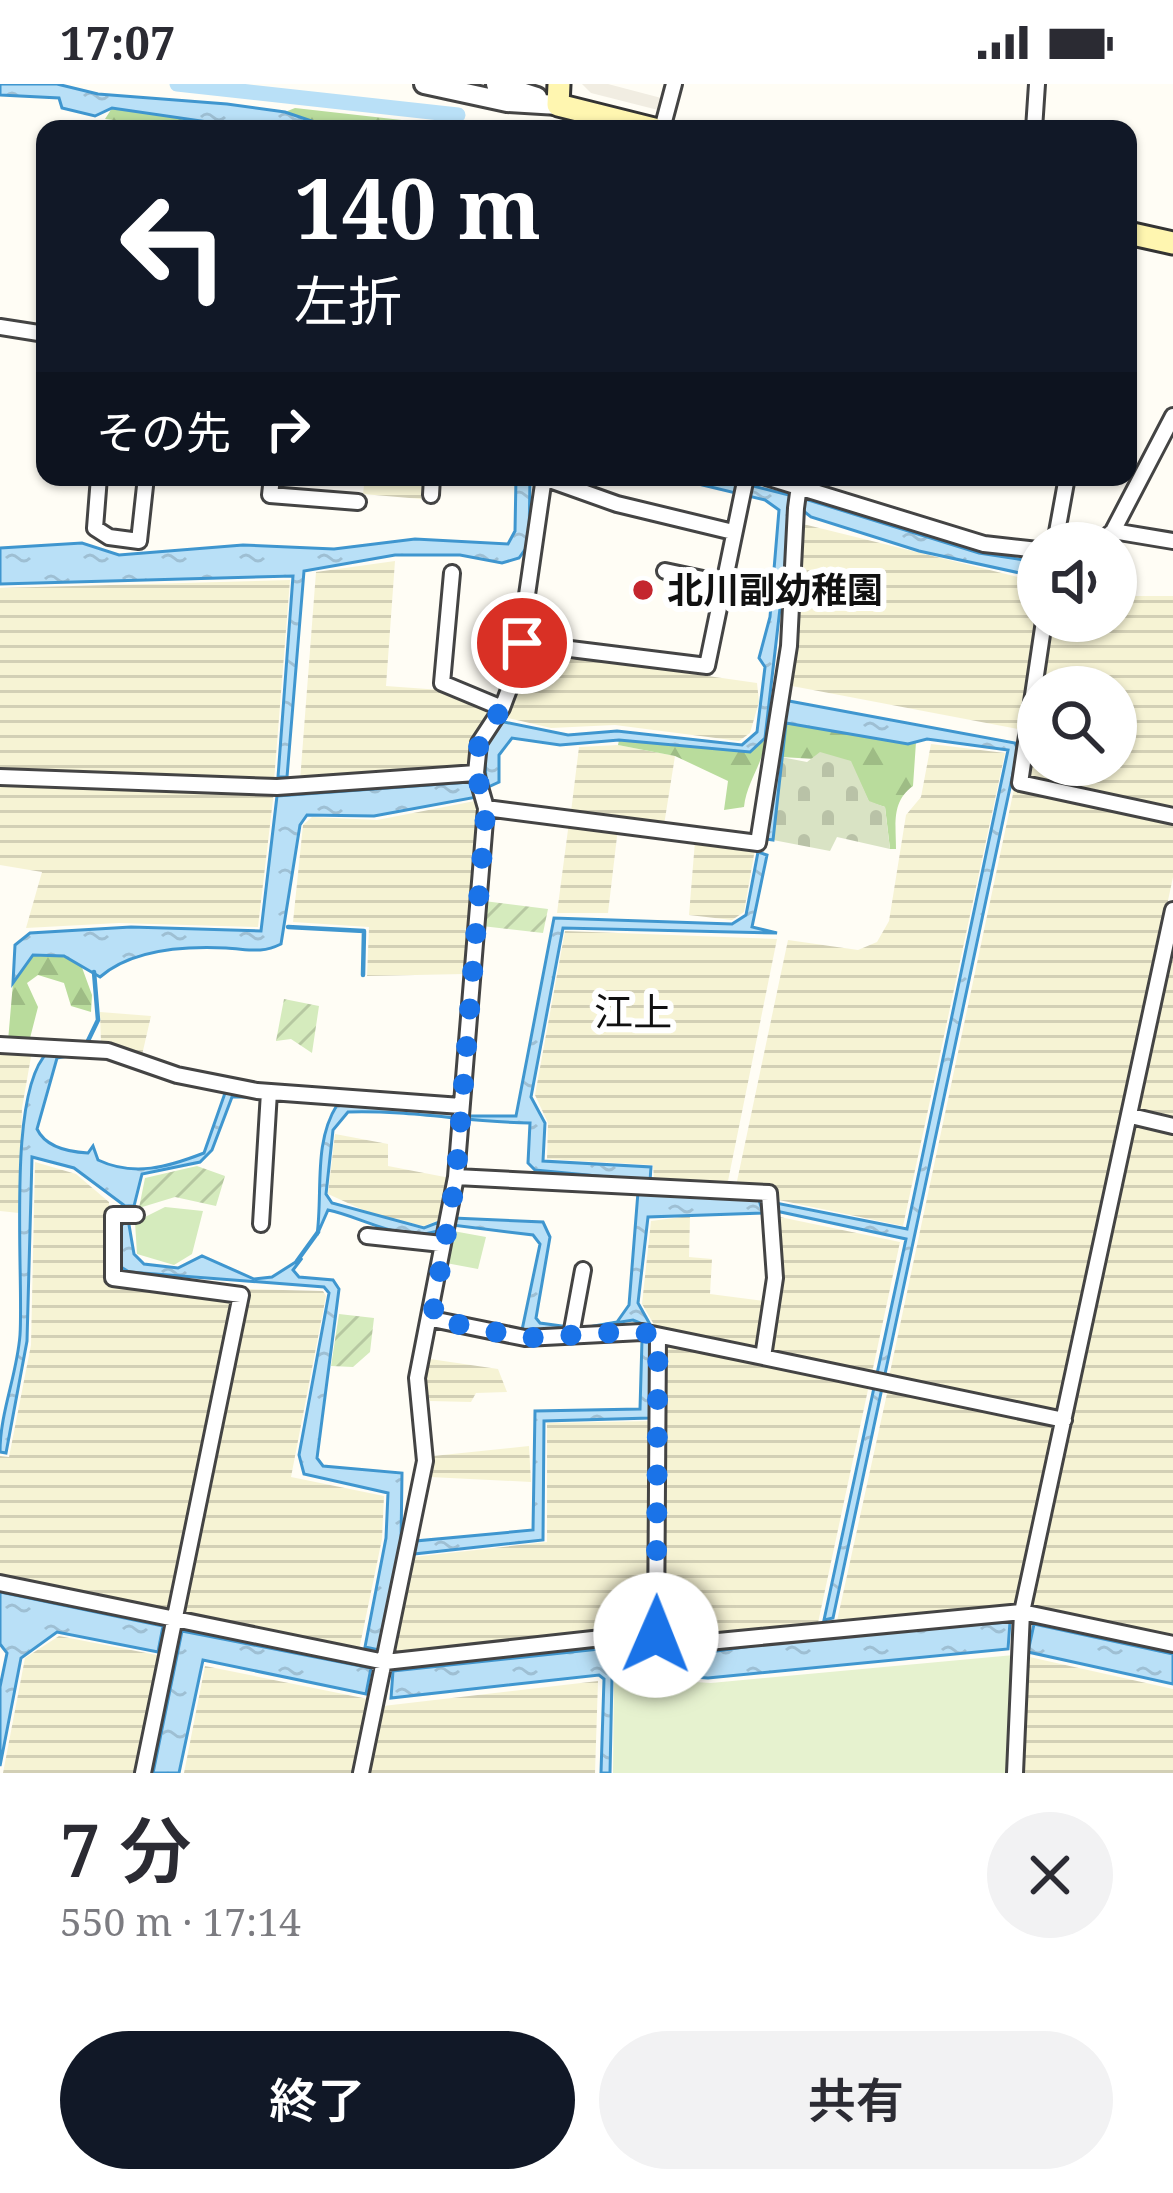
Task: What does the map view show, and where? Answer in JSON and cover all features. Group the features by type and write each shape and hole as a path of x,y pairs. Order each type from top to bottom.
{"main road":[{"path":"559,95 632,120"},
{"path":"1137,235 1173,243"}],"street":[{"path":"424,84 507,102 559,95"},
{"path":"496,84 559,95"},
{"path":"661,120 674,84"},
{"path":"1035,120 1037,84"},
{"path":"0,327 36,333"},
{"path":"1137,485 1173,416"},
{"path":"98,486 95,528 109,537 140,541 145,486"},
{"path":"271,486 270,495 358,502"},
{"path":"431,495 432,486"},
{"path":"361,1773 425,1461 418,1378 456,1177 481,790 479,743 502,708 522,643 543,486"},
{"path":"568,486 617,504 733,532"},
{"path":"522,643 707,666 744,486"},
{"path":"1059,522 1065,486"},
{"path":"1118,522 1136,486"},
{"path":"0,777 481,790 758,843 789,646 803,491 984,544 1017,548"},
{"path":"1137,535 1173,541"},
{"path":"665,572 722,583"},
{"path":"452,573 442,683 502,708"},
{"path":"1042,642 1020,782 1173,816"},
{"path":"1015,1773 1022,1612 1173,910"},
{"path":"0,1045 85,1049 263,1092 460,1114"},
{"path":"261,1224 263,1092"},
{"path":"1131,1116 1173,1126"},
{"path":"456,1177 770,1193 775,1277 763,1357"},
{"path":"130,1215 113,1215 113,1278 242,1295 143,1773"},
{"path":"367,1236 445,1230"},
{"path":"571,1328 584,1270"},
{"path":"432,1319 525,1338 571,1328 651,1334 1064,1420"},
{"path":"651,1334 656,1635"},
{"path":"0,1583 172,1634 382,1676 656,1635 708,1642 1022,1612 1173,1644"}],"shaded area":[{"path":"582,84 608,84 665,99 662,111 591,93"},
{"path":"364,486 422,486 421,499 363,494"},
{"path":"803,524 1017,577 1017,642 1032,642 1029,666 1017,666 1017,729 792,686"},
{"path":"395,561 386,686 441,690 493,711 475,732 467,768 300,781 316,572"},
{"path":"290,580 274,781 0,771 0,588"},
{"path":"1137,596 1173,596 1173,808 1067,786 1137,786 1137,666 1046,666 1048,642 1137,642"},
{"path":"525,650 757,683 759,702 750,733 739,741 615,725 551,728 504,717"},
{"path":"931,744 1005,753 903,1226 774,1199 736,1186 788,940 858,950 877,942 889,921 906,815 921,797"},
{"path":"618,745 675,756 664,825 571,812 579,747"},
{"path":"0,780 274,791 258,927 119,923 26,928 42,872 0,865"},
{"path":"1014,789 1173,822 1173,877 1059,1413 889,1377"},
{"path":"480,800 464,974 367,976 369,927 293,922 303,825 312,817 377,820"},
{"path":"569,822 618,828 608,913 557,913"},
{"path":"695,841 755,849 744,912 732,920 689,915"},
{"path":"565,931 777,939 727,1186 654,1180 653,1165 547,1159 548,1123 535,1095"},
{"path":"1173,940 1173,1120 1136,1112"},
{"path":"100,1012 151,1016 142,1055 101,1043"},
{"path":"0,1051 32,1051 22,1108 19,1213 0,1211"},
{"path":"1133,1124 1173,1132 1173,1638 1030,1607"},
{"path":"335,1134 388,1144 388,1166 450,1178 441,1219 424,1226 372,1214 328,1194"},
{"path":"35,1162 76,1174 109,1202 108,1281 236,1299 172,1611 0,1576 0,1456 9,1457 31,1345"},
{"path":"690,1216 689,1257 712,1259 710,1294 764,1301 758,1349 656,1328 642,1304 651,1221"},
{"path":"775,1216 900,1242 872,1373 769,1352"},
{"path":"248,1289 323,1291 326,1296 291,1477 384,1496 382,1539 359,1650 182,1613"},
{"path":"664,1342 869,1385 818,1623 704,1639 663,1631"},
{"path":"430,1359 498,1369 507,1392 476,1393 471,1402 430,1401 425,1386"},
{"path":"888,1389 1056,1426 1018,1605 837,1621"},
{"path":"652,1421 649,1628 394,1656 413,1557 547,1542 547,1423"},
{"path":"529,1446 531,1482 430,1477 433,1456"},
{"path":"59,1636 162,1656 138,1773 3,1773 25,1658"},
{"path":"1025,1656 1173,1689 1173,1773 1018,1773"},
{"path":"205,1666 368,1699 353,1773 184,1773"},
{"path":"598,1681 595,1773 369,1773 383,1706"}],"green space":[{"path":"112,108 194,120 113,120 105,119"},
{"path":"295,108 402,120 309,120 285,112"},
{"path":"786,723 916,742 913,786 896,814 896,849 890,849 885,807 869,802 850,761 781,757"},
{"path":"765,738 744,807 724,810 728,781 675,756 618,745 619,740 750,752"},
{"path":"820,752 851,761 869,801 885,807 890,849 837,837 830,851 773,840 781,757 807,762"},
{"path":"484,901 548,909 543,933 482,926"},
{"path":"50,953 80,962 92,995 91,1012 71,1006 64,983 38,975 27,983 38,1007 29,1042 8,1041 13,983 33,955"},
{"path":"284,999 319,1006 312,1053 291,1039 276,1041"},
{"path":"197,1166 225,1176 216,1206 175,1197 139,1208 145,1178"},
{"path":"165,1207 203,1211 192,1254 174,1265 137,1254 135,1222"},
{"path":"453,1231 486,1237 478,1269 446,1263"},
{"path":"339,1314 374,1318 370,1352 353,1367 331,1366"},
{"path":"1014,1655 1009,1773 613,1773 614,1677 711,1683"}],"water":[{"path":"0,84 57,84 98,94 285,112 309,120 194,120 112,108 95,116 62,108 59,98 0,95"},
{"path":"516,486 530,486 529,544 519,558 502,563 460,555 395,555 304,571 287,777 278,777 293,576 0,584 0,548 82,543 119,555 243,545 334,549 415,539 508,544 515,531"},
{"path":"707,486 753,486 793,496 765,738 750,752 619,740 560,745 512,738 499,755 499,782 486,788 485,746 499,721 568,735 617,731 742,745 757,732 765,667 759,658 770,617 779,510 765,500"},
{"path":"802,498 979,553 1017,559 1017,572 919,551 811,517 801,509"},
{"path":"789,701 1015,743 1017,748 833,1618 824,1620 906,1239 776,1211 776,1203 907,1229 1008,750 927,739 908,744 786,723 773,840 766,839 777,741"},
{"path":"470,782 477,797 374,816 307,815 300,825 281,944 261,950 160,951 127,960 100,977 64,956 33,955 13,983 15,945 30,933 131,927 261,931 277,796"},
{"path":"758,852 767,855 752,927 777,933 563,928 531,1097 545,1123 543,1161 651,1167 650,1181 535,1170 528,1163 530,1123 348,1112 333,1130 326,1194 332,1203 424,1228 439,1222 438,1231 410,1234 328,1210 317,1235 322,1152 337,1105 392,1103 467,1116 516,1116 554,918 732,924 746,915"},
{"path":"48,1052 85,1053 57,1058 37,1129 52,1145 88,1153 93,1146 98,1160 125,1168 164,1166 204,1153 225,1093 265,1097 232,1097 212,1150 200,1162 142,1174 134,1206 125,1206 74,1168 32,1157 27,1341 6,1453 0,1452 1,1437 20,1335 20,1186 26,1104 35,1073"},
{"path":"638,1192 759,1200 763,1213 648,1217 638,1303 652,1328 633,1320 577,1329 617,1322 629,1305"},
{"path":"453,1218 543,1222 550,1237 536,1318 540,1323 562,1326 561,1331 522,1330 540,1244 533,1235 452,1225"},
{"path":"128,1219 134,1254 144,1264 178,1268 202,1256 254,1279 272,1277 302,1258 293,1270 299,1277 333,1280 339,1289 317,1458 323,1466 402,1473 401,1545 379,1650 365,1647 386,1538 388,1493 304,1474 299,1455 329,1293 324,1287 129,1272 121,1267 120,1227"},
{"path":"642,1340 651,1340 650,1418 544,1421 543,1540 414,1554 416,1541 533,1530 535,1411 640,1409"},
{"path":"0,1592 163,1626 158,1652 57,1632 21,1658 0,1766 0,1687 7,1653 0,1644"},
{"path":"1010,1622 1008,1649 708,1678 617,1672 612,1677 610,1773 601,1773 604,1679 599,1675 391,1698 393,1671 618,1647 703,1653 827,1635"},
{"path":"1034,1624 1173,1654 1173,1684 1028,1652"},
{"path":"182,1631 371,1668 366,1694 203,1660 179,1773 153,1773"}],"waterway":[{"path":"177,84 458,115"},
{"path":"288,927 364,931 363,975"},
{"path":"85,1047 98,1020 94,972"},
{"path":"297,1261 318,1232"}],"place":[{"name":"北川副幼稚園","path":"643,590"}],"district":[{"name":"江上","path":"633,1012"}],"route":[{"path":"522,643 502,708 479,743 476,773 486,808 456,1177 432,1319 525,1338 637,1331 658,1336 656,1635"}]}
